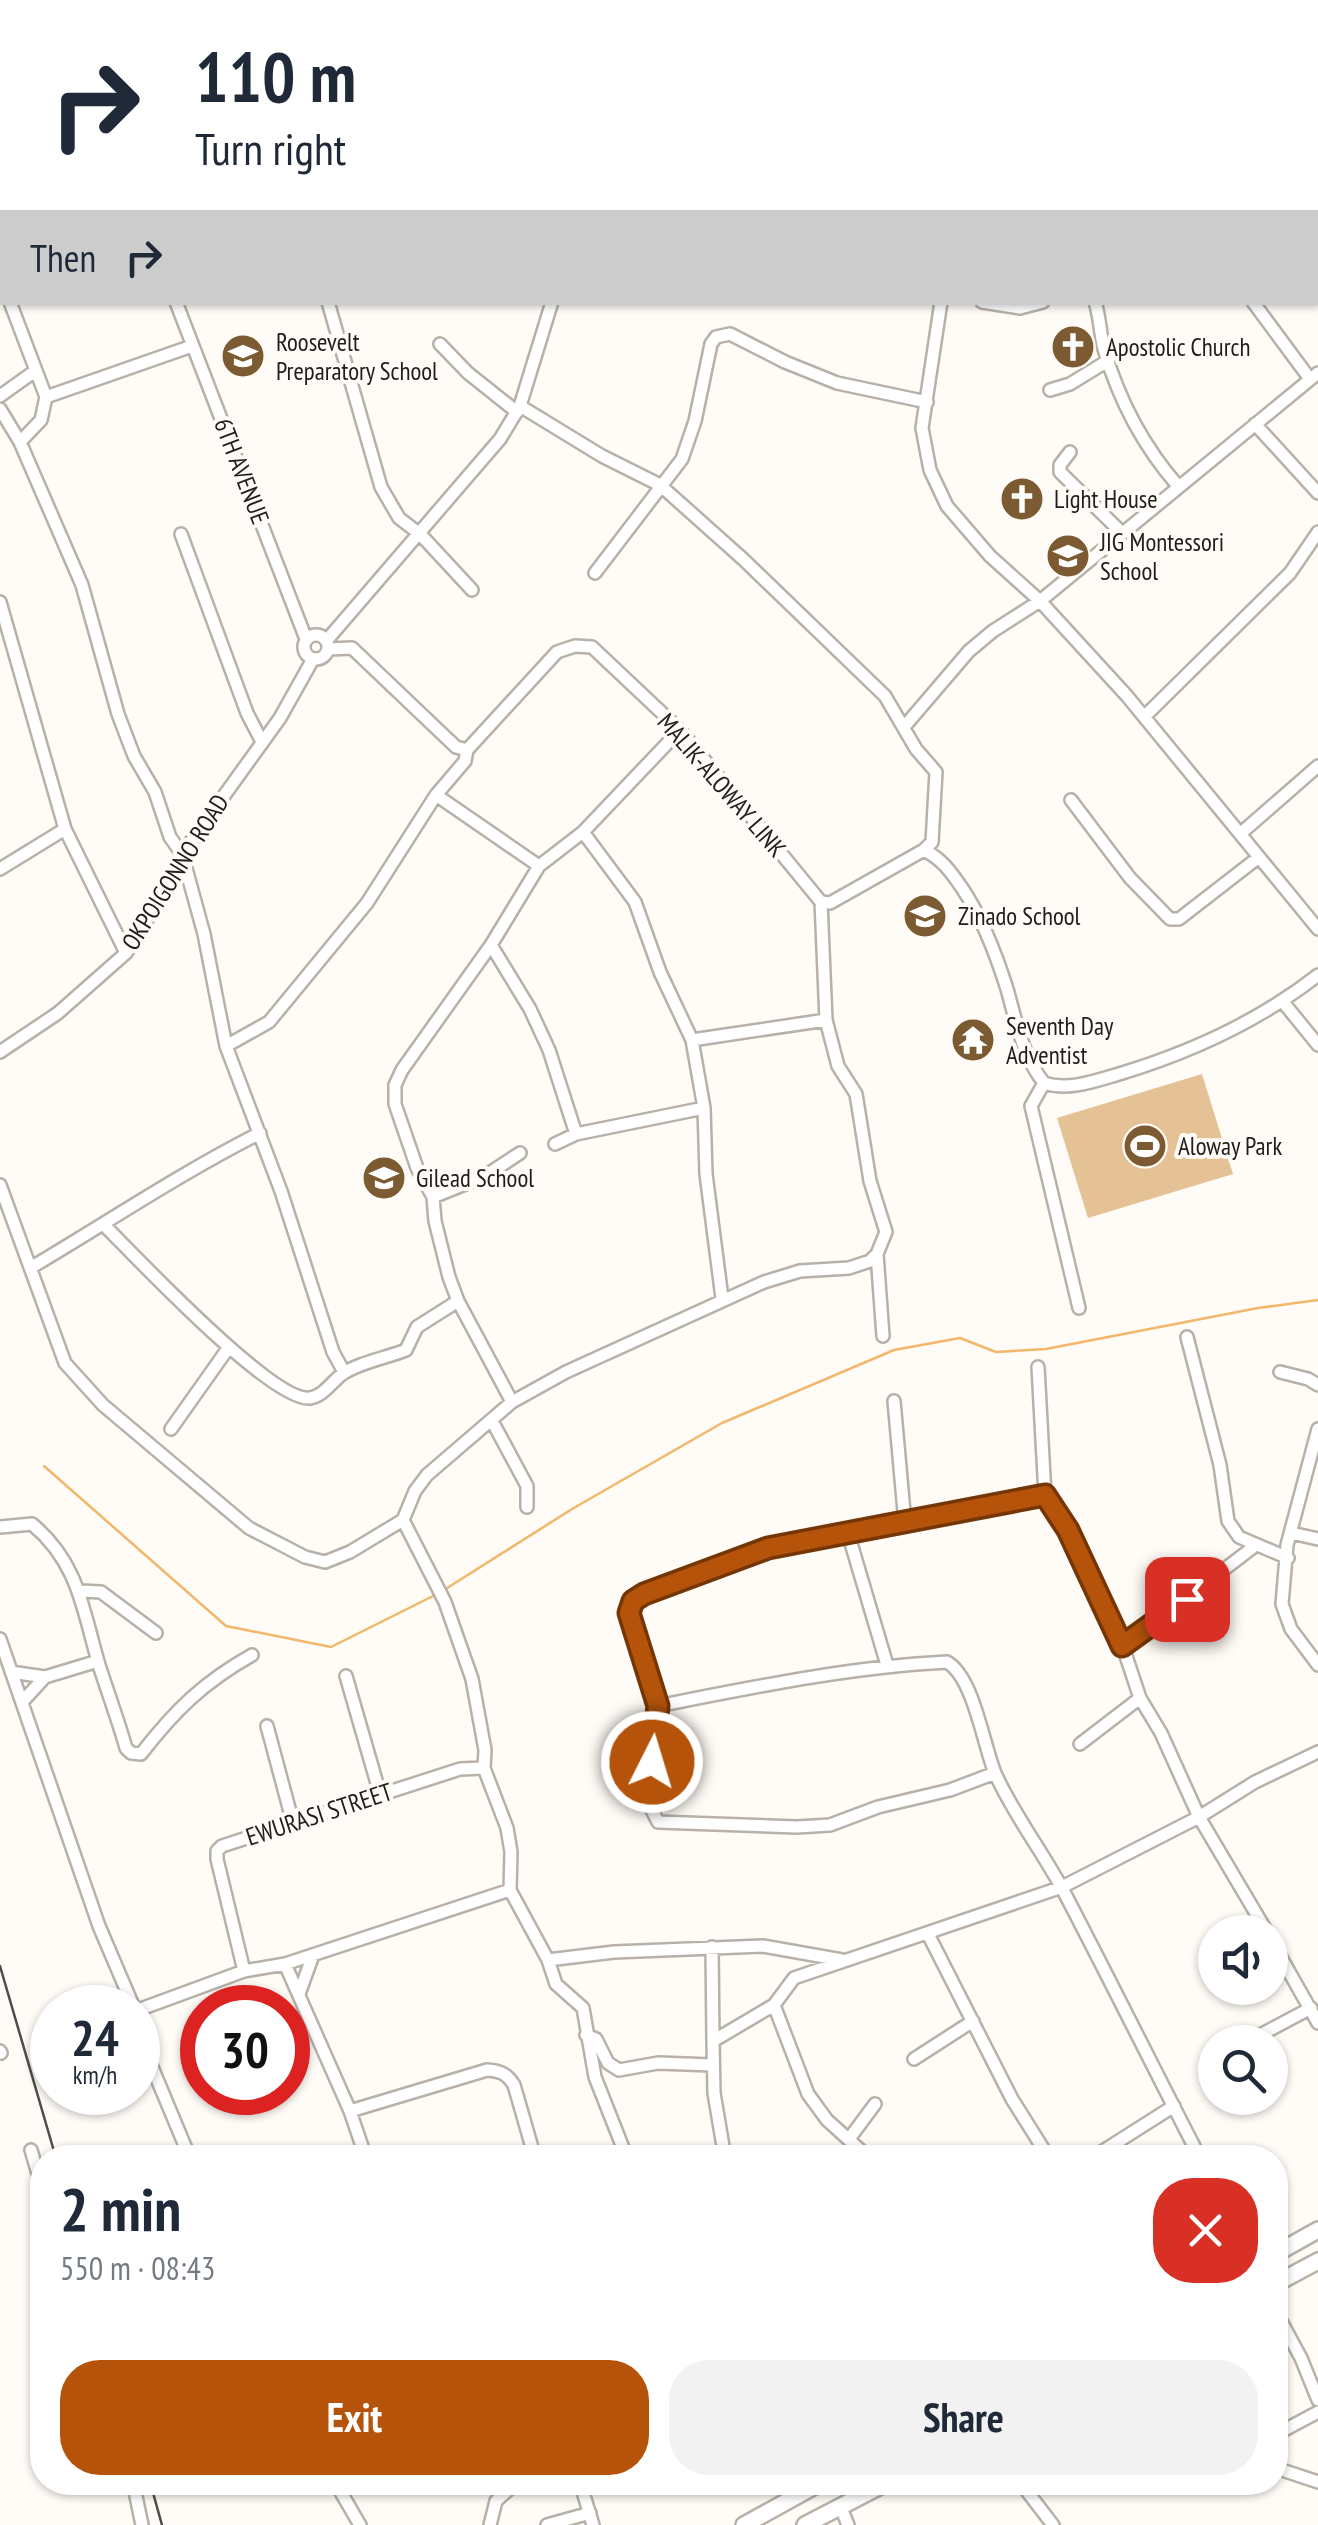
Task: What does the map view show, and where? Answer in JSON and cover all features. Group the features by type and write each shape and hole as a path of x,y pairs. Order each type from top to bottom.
{"main road":[{"path":"1288,2247 1318,2230"},
{"path":"1288,2277 1318,2260"},
{"path":"744,2525 798,2495"},
{"path":"805,2525 861,2495"}],"street":[{"path":"11,305 46,398 40,420 20,442"},
{"name":"6TH AVENUE","path":"177,305 306,640 306,654 314,659"},
{"path":"329,305 380,487 399,518 472,590"},
{"path":"314,659 326,656 328,645 500,439 519,409 551,305"},
{"path":"941,305 922,428 930,470 946,506 990,556 1040,601 1144,717 1318,929"},
{"path":"1001,305 1032,305"},
{"path":"1096,305 1121,396 1149,453 1178,486"},
{"path":"904,727 992,631 1040,601 1314,376 1255,305"},
{"path":"595,573 682,459 711,344 722,334 730,334 837,383 927,402"},
{"path":"440,344 468,373 519,409 660,485 885,696 916,748 936,772 932,842 830,902 821,902 826,1020 838,1066 856,1094 870,1181 886,1232 878,1254 883,1336"},
{"path":"46,398 192,346"},
{"path":"1050,390 1070,384 1108,360"},
{"path":"0,396 35,371"},
{"path":"0,409 20,442 82,585 118,714 134,756 155,792 170,837 182,854 204,934 226,1046 260,1134 333,1352 344,1372"},
{"path":"1255,424 1318,493"},
{"path":"1070,452 1060,472 1122,532"},
{"path":"1144,717 1290,573 1318,532"},
{"path":"181,534 247,713 262,742"},
{"path":"0,602 65,829 126,953"},
{"path":"306,640 316,634 328,645 352,648 456,748 467,750"},
{"name":"MALIK-ALOWAY LINK","path":"226,1046 269,1022 367,903 436,795 465,761 467,750 473,748 556,652 575,646 592,647 680,730 821,902"},
{"name":"OKPOIGONNO ROAD","path":"0,1052 58,1012 126,953 182,854 280,718 314,659"},
{"path":"512,1402 458,1301 436,1222 433,1196 394,1104 395,1085 540,866 583,832 680,730"},
{"path":"1240,834 1318,766"},
{"path":"436,795 540,866"},
{"path":"1072,800 1130,878 1170,919 1178,919 1259,857"},
{"path":"0,869 65,829"},
{"path":"583,832 635,902 660,972 692,1040 704,1108 706,1174 722,1298"},
{"path":"924,850 937,856 950,871 979,916 1032,1068 1044,1083 1058,1088 1165,1060 1208,1042 1282,1002 1318,975"},
{"path":"491,945 530,1008 549,1050 576,1134"},
{"path":"1282,1002 1318,1045"},
{"path":"692,1040 826,1020"},
{"path":"1044,1083 1032,1106 1079,1308"},
{"path":"555,1144 576,1134 704,1108"},
{"path":"32,1267 200,1163 260,1134"},
{"path":"433,1196 485,1176 520,1152"},
{"path":"0,1185 65,1363 103,1406 249,1528 305,1557 325,1562 350,1552 403,1520 426,1475 512,1402 722,1298 800,1271 849,1268 878,1254"},
{"path":"104,1225 229,1347 304,1399 316,1398 344,1372 406,1350 417,1327 458,1301"},
{"path":"1187,1338 1220,1464 1228,1520 1239,1537 1288,1558"},
{"path":"171,1429 229,1347"},
{"path":"1038,1367 1045,1495 1068,1530 1122,1646 1140,1698 1199,1817 1256,1915"},
{"path":"1280,1372 1308,1379 1318,1386"},
{"path":"894,1402 905,1523"},
{"path":"492,1421 527,1486 527,1507"},
{"path":"1318,1429 1287,1545 1282,1604 1284,1616 1318,1665"},
{"path":"996,1773 830,1825 658,1822 651,1808 658,1706 629,1613 633,1601 644,1594 768,1548 1045,1495"},
{"path":"403,1520 435,1580 476,1696 484,1768 507,1828 510,1890 548,1960 556,1984 583,2008 594,2077 622,2145"},
{"path":"0,1527 32,1524 56,1551 80,1591 126,1748 135,1754 141,1754 203,1686 252,1655"},
{"path":"848,1533 887,1665"},
{"path":"1291,1533 1318,1539"},
{"path":"1122,1646 1256,1545"},
{"path":"80,1591 101,1592 156,1633"},
{"path":"0,1639 99,1926 125,1985"},
{"path":"11,1672 45,1678 98,1661"},
{"path":"658,1706 887,1665 947,1662 958,1670 996,1773 1062,1887 1194,2145"},
{"path":"346,1676 380,1794"},
{"path":"22,1702 45,1678"},
{"path":"1080,1744 1140,1698"},
{"path":"267,1726 293,1824"},
{"path":"713,2041 774,2005 794,1978 1062,1887 1199,1817 1254,1782 1318,1752"},
{"name":"EWURASI STREET","path":"244,1971 217,1852 222,1846 460,1768 484,1768"},
{"path":"160,2001 510,1890"},
{"path":"928,1934 1012,2099 1041,2145"},
{"path":"548,1960 763,1946 846,1960"},
{"path":"712,1947 712,2065 723,2145"},
{"path":"301,1985 313,1955"},
{"path":"285,1964 294,1985"},
{"path":"1288,1969 1318,2024"},
{"path":"774,2005 808,2094 826,2120 855,2145"},
{"path":"1279,2025 1311,2008"},
{"path":"310,2021 362,2145"},
{"path":"914,2059 973,2021"},
{"path":"586,2036 596,2039 608,2063 619,2070 658,2064 712,2065"},
{"path":"350,2111 498,2070 514,2085 530,2145"},
{"path":"160,2086 185,2145"},
{"path":"849,2140 875,2104"},
{"path":"1112,2145 1174,2106"},
{"path":"1288,2333 1318,2400"},
{"path":"1288,2428 1318,2412"},
{"path":"1288,2473 1318,2482"},
{"path":"135,2495 142,2525"},
{"path":"343,2495 360,2525"},
{"path":"490,2525 496,2501 503,2495"},
{"path":"547,2525 591,2519 584,2495"},
{"path":"1030,2495 1053,2525"},
{"path":"840,2505 848,2525"}],"shaded area":[{"name":"Aloway Park","path":"1202,1074 1233,1174 1088,1218 1057,1118"}],"waterway":[{"path":"444,1590 572,1509 722,1423 894,1350 960,1338 996,1352 1046,1349 1318,1300"},
{"path":"44,1466 226,1626 331,1647 437,1594"}],"railway":[{"path":"0,1966 52,2145"},
{"path":"154,2495 162,2525"}],"place":[{"name":"Apostolic Church","path":"1073,347"},
{"name":"Roosevelt Preparatory School","path":"243,356"},
{"name":"Light House","path":"1022,499"},
{"name":"JIG Montessori School","path":"1068,556"},
{"name":"Zinado School","path":"925,916"},
{"name":"Seventh Day Adventist","path":"973,1040"},
{"name":"Aloway Park","path":"1145,1146"},
{"name":"Gilead School","path":"384,1178"}],"route":[{"path":"652,1762 658,1706 629,1613 633,1601 768,1548 1045,1495 1068,1530 1122,1646 1187,1599"}]}
